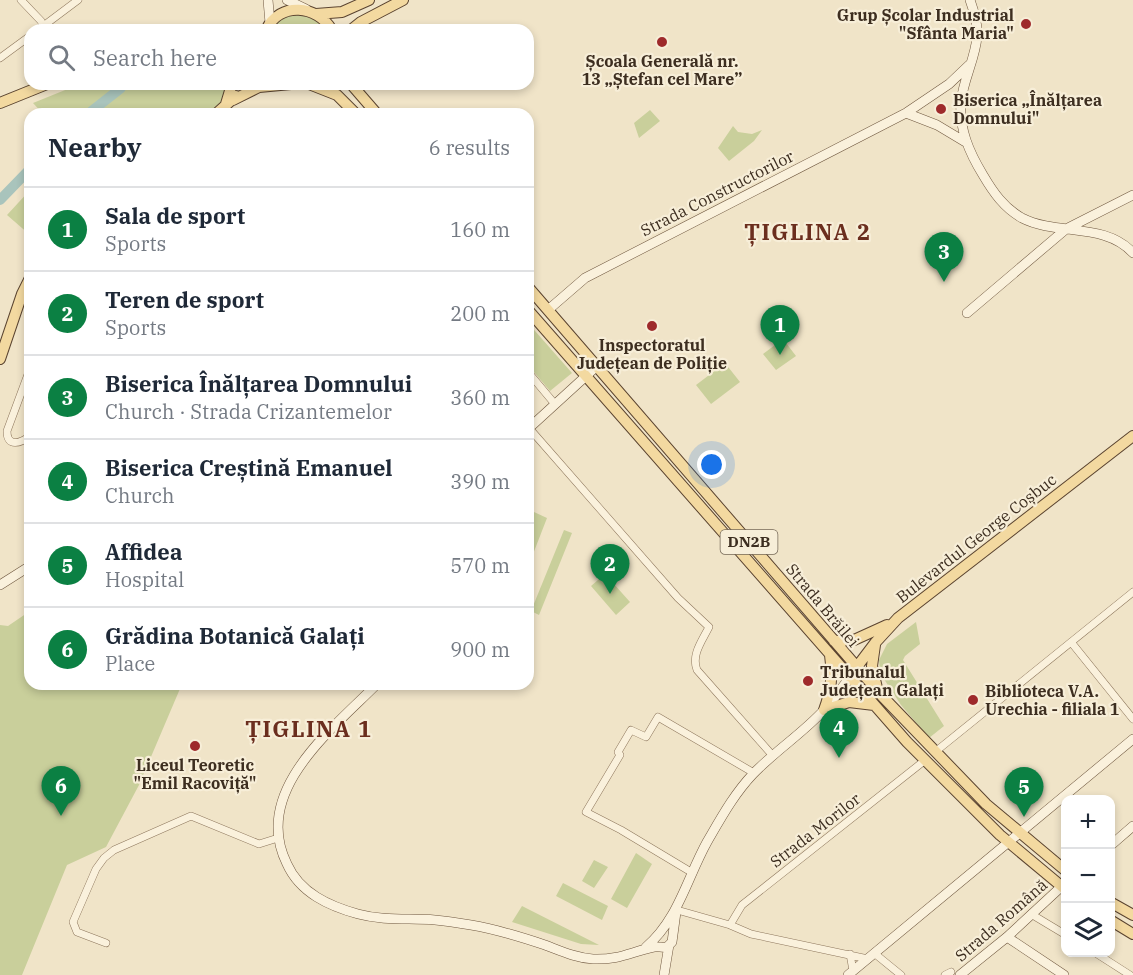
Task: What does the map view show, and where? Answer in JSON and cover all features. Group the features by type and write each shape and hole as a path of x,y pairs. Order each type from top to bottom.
{"main road":[{"path":"271,24 288,11 301,9 314,12 342,12 369,0"},
{"path":"358,24 404,0"},
{"path":"314,12 328,24"},
{"path":"0,103 32,90"},
{"path":"225,107 230,90"},
{"path":"225,107 242,90"},
{"path":"225,107 254,90"},
{"path":"324,90 337,95 350,108"},
{"path":"356,90 372,108"},
{"path":"0,359 24,290"},
{"name":"Strada Brăilei","path":"534,294 882,696 935,752 1019,833 1061,868"},
{"name":"Strada Brăilei","path":"534,317 924,761 1008,842 1061,887"},
{"name":"Bulevardul George Coșbuc","path":"850,677 875,643 898,618 1133,436"},
{"path":"834,641 854,640 898,618"},
{"path":"875,643 873,673 877,689 882,696"},
{"path":"824,711 832,684 830,655"},
{"path":"824,711 849,702 874,705"},
{"path":"1112,903 1133,915"},
{"path":"1115,923 1133,934"}],"street":[{"path":"21,0 38,24"},
{"path":"48,24 78,0"},
{"path":"267,24 268,0"},
{"path":"287,0 314,12"},
{"path":"970,0 978,36 961,104 962,123 967,143 988,185 1005,206 1028,220 1109,236 1122,243 1133,253"},
{"path":"0,58 24,40"},
{"name":"Strada Constructorilor","path":"548,310 582,280 906,113 949,84 969,65"},
{"path":"906,113 937,125 967,143"},
{"path":"967,313 1065,229 1133,195"},
{"path":"534,423 597,366"},
{"path":"534,379 554,403"},
{"path":"24,385 7,431 7,437 11,442 16,444 24,441"},
{"path":"534,436 678,598 709,627 696,655 695,663 698,670 773,756"},
{"path":"0,585 24,570"},
{"path":"935,752 1133,592"},
{"path":"1071,642 1133,719"},
{"path":"665,970 663,940 692,872 727,808 754,773 824,711 850,677"},
{"path":"371,690 304,758 280,803 278,838 280,851 293,878 310,893 336,908 360,915 384,920 435,920 474,925 525,938 577,957 591,959 620,958 663,940"},
{"path":"692,872 586,812 620,755 618,752 630,730 646,737 658,717 754,773"},
{"path":"850,973 1133,739"},
{"name":"Strada Morilor","path":"730,925 742,905 924,761"},
{"path":"106,943 77,932 74,922 96,869 109,854 191,816 259,843 278,838"},
{"path":"1115,842 1133,826"},
{"name":"Strada Română","path":"952,974 1007,937 1061,891"},
{"path":"676,911 730,925 751,934 850,954 871,956 901,975"},
{"path":"1031,914 1061,933"},
{"path":"1007,937 1064,975"},
{"path":"850,954 850,973"},
{"path":"1102,957 1130,975"}],"green space":[{"path":"301,14 322,24 276,24 292,15"},
{"path":"65,90 226,90 221,104 216,108 38,108 33,103"},
{"path":"650,110 660,121 639,138 634,123"},
{"path":"733,126 738,132 752,134 762,130 754,141 729,161 718,148"},
{"path":"24,197 24,230 7,215"},
{"path":"534,330 572,373 550,391 534,372"},
{"path":"783,339 796,356 776,370 763,354"},
{"path":"725,363 740,382 711,404 696,385"},
{"path":"534,512 547,518 534,552"},
{"path":"564,530 572,533 539,615 534,612 534,604"},
{"path":"605,574 630,602 616,615 591,586"},
{"path":"24,615 24,690 179,690 139,785 106,847 67,865 22,975 0,975 0,625 8,626"},
{"path":"916,622 920,644 903,660 944,726 929,738 901,705 880,673 879,660 887,644"},
{"path":"636,853 652,864 627,908 611,899"},
{"path":"594,860 608,867 594,888 582,881"},
{"path":"563,883 608,906 602,920 556,896"},
{"path":"522,906 599,945 581,944 512,922"}],"waterway":[{"path":"96,108 118,90"},
{"path":"0,200 24,175"}],"place":[{"name":"Grup Școlar Industrial \"Sfânta Maria\"","path":"1026,24"},
{"name":"Școala Generală nr. 13 „Ștefan cel Mare”","path":"662,42"},
{"name":"Biserica „Înălțarea Domnului\"","path":"941,109"},
{"name":"Biserica Înălțarea Domnului","path":"944,282"},
{"name":"Inspectoratul Județean de Poliție","path":"652,326"},
{"name":"Sala de sport","path":"780,355"},
{"name":"Teren de sport","path":"610,594"},
{"name":"Tribunalul Județean Galați","path":"808,681"},
{"name":"Biblioteca V.A. Urechia - filiala 1","path":"973,700"},
{"name":"Liceul Teoretic \"Emil Racoviță\"","path":"195,746"},
{"name":"Biserica Creștină Emanuel","path":"839,758"},
{"name":"Grădina Botanică Galați","path":"61,816"},
{"name":"Affidea","path":"1024,817"}],"district":[{"name":"ȚIGLINA 2","path":"808,232"},
{"name":"ȚIGLINA 1","path":"309,729"}]}
